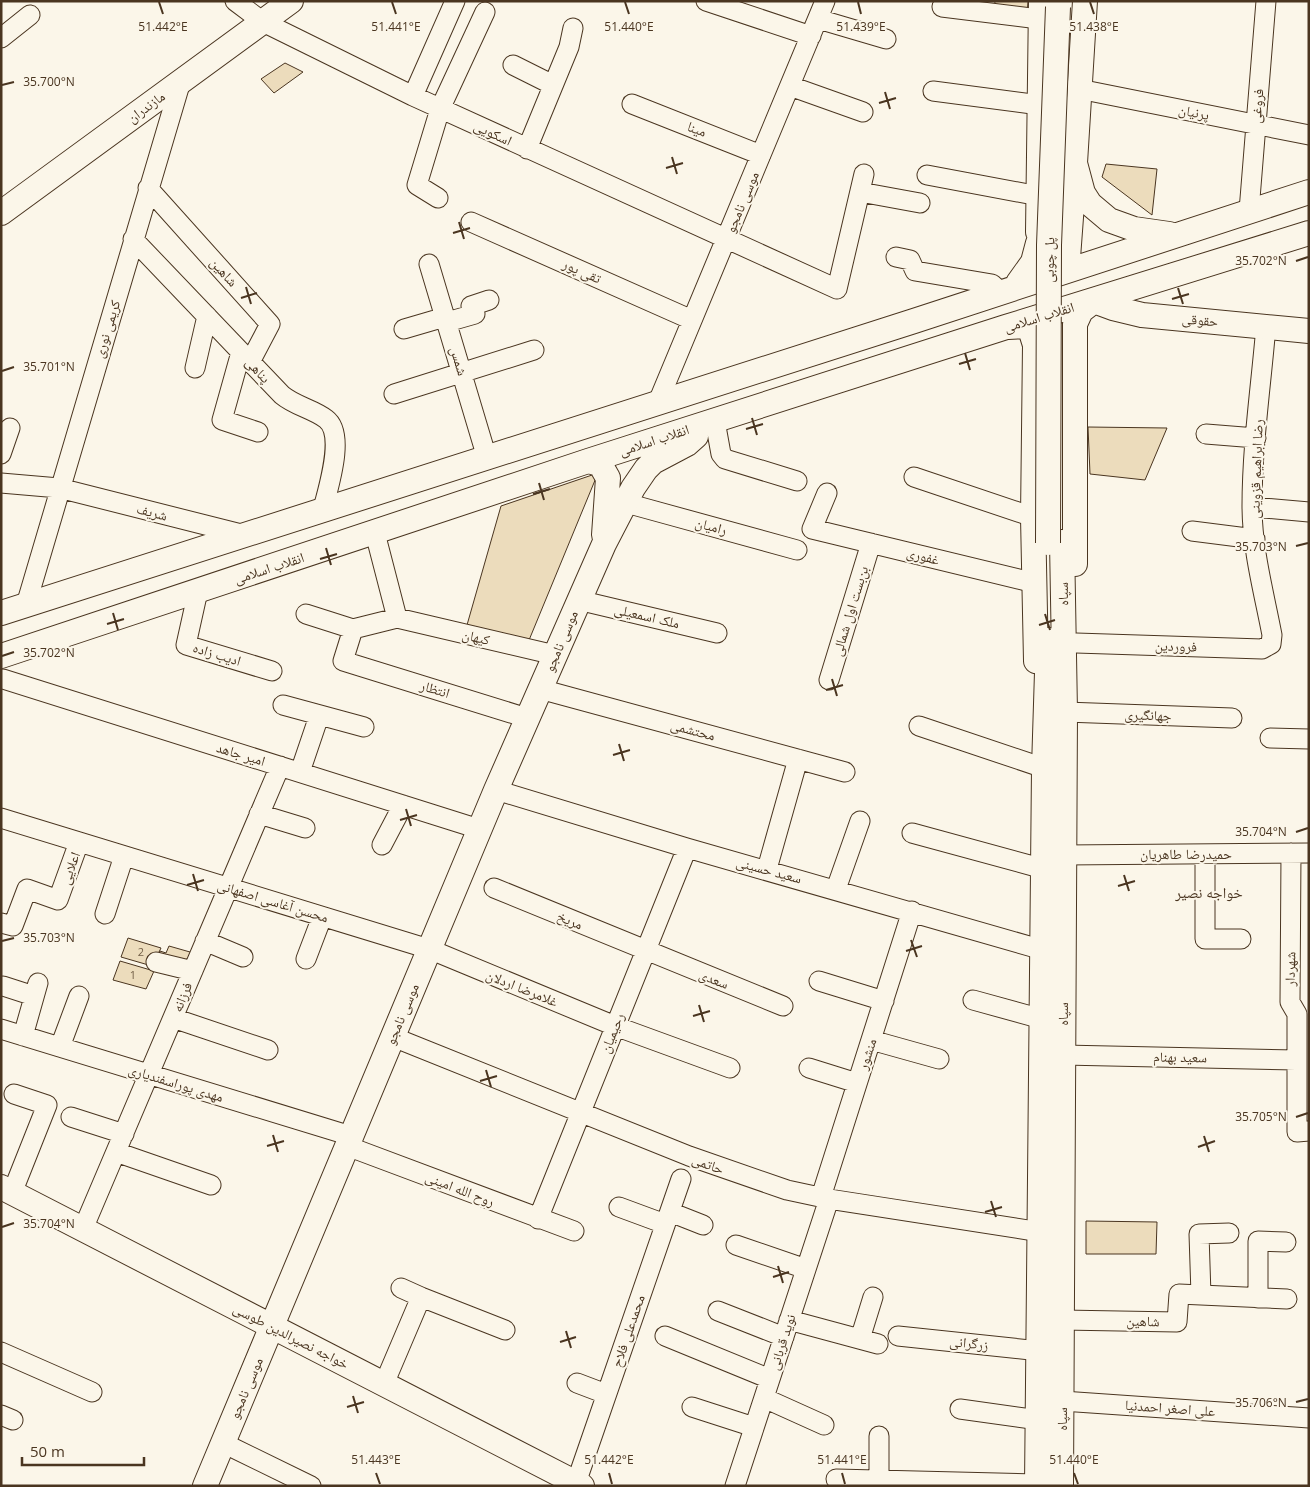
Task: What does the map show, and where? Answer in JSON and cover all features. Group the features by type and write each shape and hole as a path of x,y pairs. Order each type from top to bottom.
{"main road":[{"name":"مازندران","path":"2,211 291,1"},
{"path":"1038,243 1041,260 1046,267 1054,269 1063,266 1068,258 1079,89 1060,6"},
{"path":"1007,291 1027,274 1034,262 1038,243 1040,105 1060,6"},
{"name":"پل چوبی","path":"1055,542 1049,245 1060,6"},
{"path":"1075,163 1083,193 1090,204 1108,220 1134,229 1176,235"},
{"path":"1,613 1007,291 1249,210 1309,192"},
{"name":"انقلاب اسلامی","path":"5,655 588,461 1006,327 1309,233"},
{"path":"1055,712 1076,643 1073,370 1075,324 1081,311 1094,301"},
{"name":"حقوقی","path":"1094,301 1113,308 1142,314 1309,330"},
{"path":"1006,327 1026,326 1030,329 1035,345 1033,517 1036,658 1055,712"},
{"path":"1034,370 1040,346 1046,340 1058,340 1065,347 1073,370"},
{"name":"موسی نامجو","path":"205,1486 496,790 604,544 640,476 653,462 687,444 715,421"},
{"name":"موسی نامجو","path":"588,461 600,464 608,478 604,544"},
{"name":"سپاه","path":"1055,542 1055,712 1064,855 1061,1486"},
{"name":"سپاه","path":"1037,1485 1040,1351 1044,768 1055,712"},
{"name":"خواجه نصیرالدین طوسی","path":"6,1189 384,1384 544,1477 579,1484"}],"street":[{"name":"اسکویی","path":"235,1 263,22 440,109 837,289 862,183 920,203"},
{"path":"413,96 455,1"},
{"path":"706,1 814,27 886,39"},
{"name":"موسی نامجو","path":"658,402 825,1"},
{"name":"فروغی","path":"1249,210 1266,1"},
{"path":"942,7 1060,6"},
{"path":"438,198 416,185 440,109 484,12"},
{"path":"1,38 30,15"},
{"path":"527,149 569,47 574,28"},
{"path":"513,66 553,85"},
{"name":"کریمی نوری","path":"26,605 59,488 181,81"},
{"path":"790,86 863,112"},
{"name":"پرنیان","path":"1079,89 1309,135"},
{"path":"932,91 1040,105"},
{"name":"مینا","path":"632,104 761,154"},
{"path":"927,175 1039,196"},
{"name":"شاهین","path":"148,188 270,324 245,357"},
{"name":"تقی پور","path":"471,222 692,320"},
{"name":"پناهی","path":"133,239 288,400 325,418 332,425 336,434 336,447 323,509"},
{"path":"896,257 910,260 915,270 992,284 1007,291"},
{"name":"شمس","path":"429,264 487,458"},
{"path":"404,329 475,314 471,306 489,300"},
{"path":"195,368 207,316"},
{"name":"رضا ابراهیم قزوینی","path":"1266,326 1252,507 1255,539 1272,641"},
{"path":"394,394 462,371 534,350"},
{"path":"245,357 222,420 258,432"},
{"path":"715,421 721,454 725,459 797,481"},
{"path":"1,454 10,428"},
{"path":"1206,434 1256,438"},
{"path":"914,477 1033,517"},
{"name":"شریف","path":"1,483 59,488 245,536"},
{"name":"غفوری","path":"827,493 812,529 1034,583"},
{"name":"رامیان","path":"626,503 797,550"},
{"path":"1252,507 1309,512"},
{"path":"1192,531 1255,539"},
{"path":"375,533 396,618"},
{"name":"بن‌بست اول شمالی","path":"829,680 871,543"},
{"name":"ادیب زاده","path":"198,591 186,645 272,671"},
{"name":"ملک اسمعیلی","path":"578,600 716,633"},
{"path":"306,614 353,629"},
{"name":"کیهان","path":"353,629 396,618 555,655"},
{"name":"انتظار","path":"353,629 343,660 527,718"},
{"name":"فروردین","path":"1076,643 1262,649 1268,647 1272,641"},
{"path":"2,682 5,655"},
{"name":"امیر جاهد","path":"2,682 300,772 480,829"},
{"name":"محتشمی","path":"540,688 845,772"},
{"path":"284,705 364,727"},
{"name":"جهانگیری","path":"1055,712 1232,718"},
{"path":"300,772 319,716"},
{"path":"919,726 1044,768"},
{"path":"1270,738 1309,739"},
{"path":"768,869 798,759"},
{"name":"فرزانه","path":"83,1229 280,766"},
{"name":"سعید حسینی","path":"496,790 688,848 768,869 1043,950"},
{"path":"382,845 403,805"},
{"path":"259,814 305,828"},
{"name":"محسن آغاسی اصفهانی","path":"1,818 429,950"},
{"path":"836,889 860,821"},
{"path":"912,833 1044,869"},
{"name":"اعلایی","path":"1,923 13,926 27,889 58,900 79,842"},
{"name":"رحیمیان","path":"538,1219 579,1112 688,848"},
{"name":"حمیدرضا طاهریان","path":"1064,855 1300,853"},
{"name":"شهردار","path":"1300,853 1290,1002 1297,1014 1297,1132 1309,1131"},
{"path":"1205,854 1205,939 1242,939"},
{"path":"105,914 124,856"},
{"name":"مریخ","path":"494,888 645,952"},
{"name":"منشور","path":"825,1198 857,1083 912,911"},
{"path":"306,959 322,917"},
{"path":"205,941 243,957"},
{"name":"غلامرضا اردلان","path":"429,950 615,1026 730,1068"},
{"name":"سعدی","path":"645,952 783,1006"},
{"path":"156,962 193,971"},
{"path":"819,981 884,1001"},
{"path":"3,986 36,990 23,1036"},
{"path":"60,1047 78,996"},
{"path":"973,1000 1042,1019"},
{"path":"1290,1002 1309,1003"},
{"path":"173,1018 268,1050"},
{"name":"مهدی پوراسفندیاری","path":"1,1029 149,1074 349,1141"},
{"name":"حاتمی","path":"393,1037 739,1175 825,1198 1041,1232"},
{"path":"871,1040 939,1059"},
{"name":"سعید بهنام","path":"1063,1055 1296,1060"},
{"path":"809,1068 857,1083"},
{"path":"6,1189 47,1105 14,1094"},
{"path":"71,1117 124,1134"},
{"name":"روح الله امینی","path":"349,1141 538,1219 574,1231"},
{"path":"116,1152 211,1185"},
{"name":"محمدعلی فلاح","path":"579,1484 606,1394 681,1179"},
{"name":"نوید قربانی","path":"735,1486 806,1269 825,1198"},
{"path":"619,1207 703,1225"},
{"path":"1201,1295 1199,1234 1228,1233"},
{"path":"1258,1298 1258,1241 1286,1242"},
{"path":"736,1245 806,1269"},
{"path":"401,1288 505,1330"},
{"name":"شاهین","path":"1062,1320 1177,1322 1180,1294 1287,1299"},
{"path":"384,1384 421,1297"},
{"path":"860,1339 873,1297"},
{"path":"718,1310 787,1328 860,1339 878,1344"},
{"path":"665,1336 770,1379"},
{"name":"زرگرانی","path":"898,1336 1040,1351"},
{"path":"1,1352 92,1392"},
{"path":"577,1383 606,1394"},
{"path":"764,1398 824,1425"},
{"name":"علی اصغر احمدنیا","path":"1062,1401 1309,1418"},
{"path":"692,1406 754,1427"},
{"path":"960,1410 1039,1420"},
{"path":"879,1436 884,1482"},
{"path":"223,1443 311,1486"},
{"path":"836,1480 854,1483 1037,1485"}],"building":[{"path":"995,1 1028,1 1027,16 994,13"},
{"path":"285,63 303,72 274,93 261,79"},
{"path":"1106,164 1157,169 1152,215 1102,177"},
{"path":"1088,427 1167,428 1145,480 1090,474"},
{"path":"598,473 527,645 465,632 501,506"},
{"path":"128,938 161,948 152,966 121,957"},
{"path":"169,946 197,954 191,968 157,959 160,951 166,953"},
{"path":"120,961 154,971 146,989 113,980"},
{"path":"1086,1221 1157,1222 1156,1254 1086,1254"}],"district":[{"name":"خواجه نصیر","path":"1209,893"}]}
